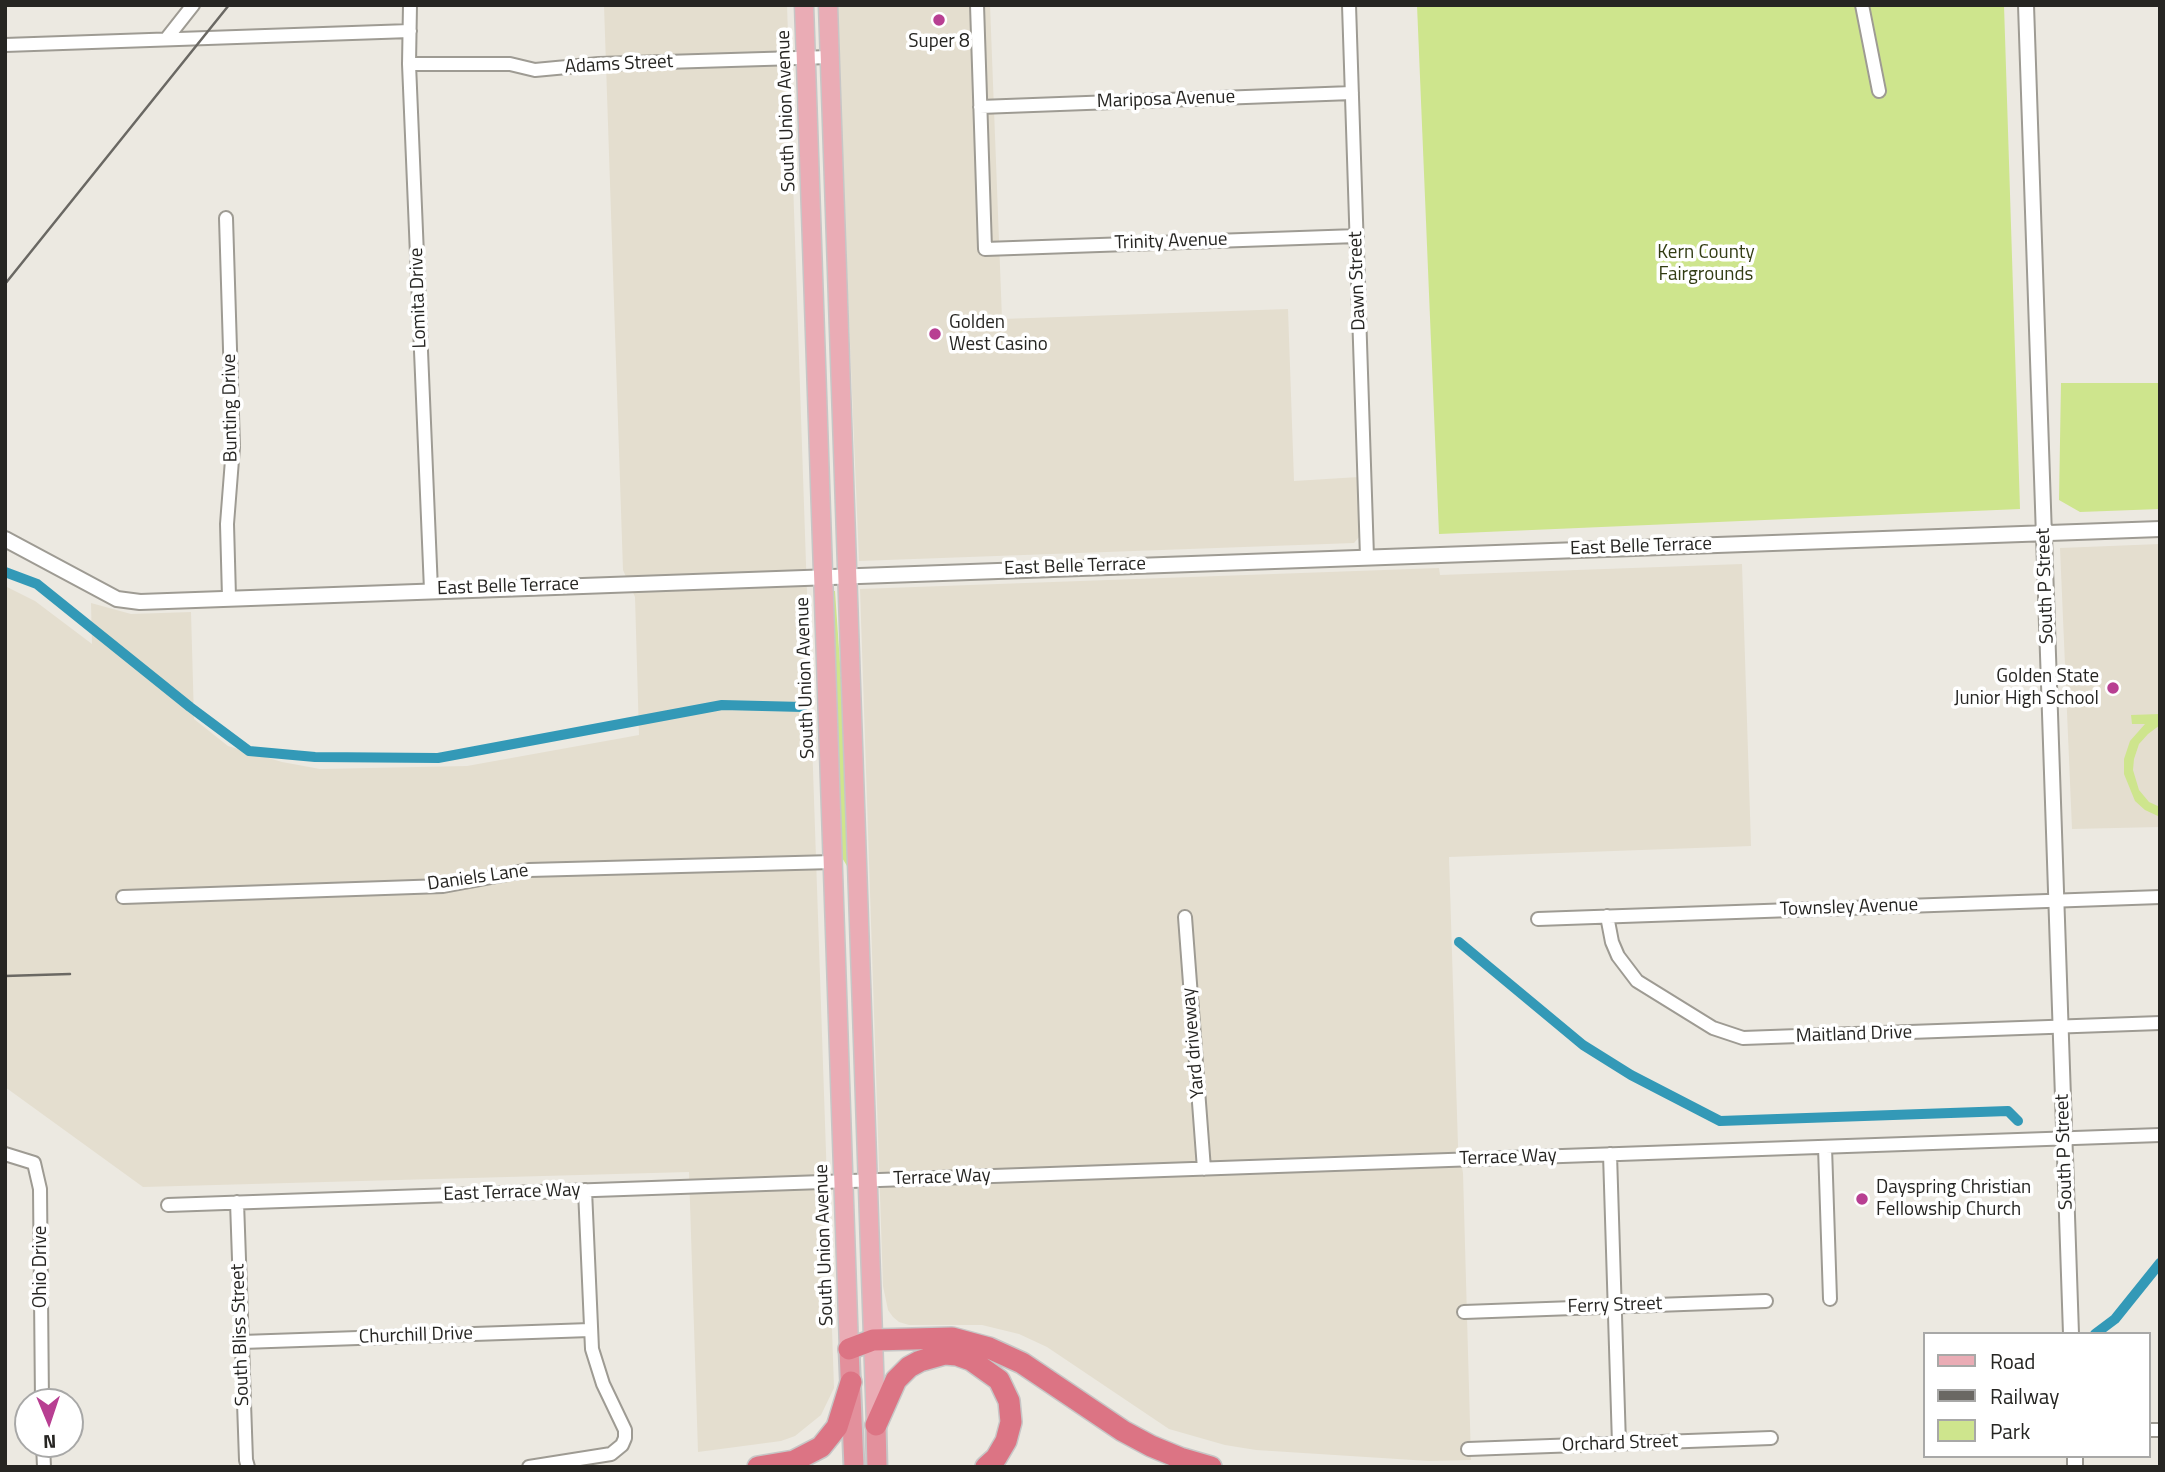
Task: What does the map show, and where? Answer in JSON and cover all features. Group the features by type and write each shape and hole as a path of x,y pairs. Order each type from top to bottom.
{"highway":[{"path":"854,1467 849,1349 873,1340 952,1338 989,1348 1022,1363 1123,1431 1180,1458 1211,1467"},
{"path":"877,1467 876,1425 896,1380 919,1361 945,1354 971,1360 999,1380 1009,1401 1010,1422 1006,1441 996,1458 986,1467"},
{"path":"758,1467 793,1461 821,1447 837,1427 851,1381"}],"main road":[{"name":"South Union Avenue","path":"804,5 832,862 856,1181 873,1340 876,1425"},
{"name":"South Union Avenue","path":"828,5 861,979 849,1349"},
{"path":"832,862 842,869 844,875 849,952 861,979"}],"street":[{"path":"167,38 192,5"},
{"name":"Lomita Drive","path":"410,5 409,64 431,590"},
{"path":"977,5 981,107"},
{"name":"Dawn Street","path":"1349,5 1367,557"},
{"path":"1862,5 1879,91"},
{"name":"South P Street","path":"2026,5 2071,1332"},
{"path":"5,45 410,32"},
{"name":"Adams Street","path":"409,64 510,64 535,70 599,64 830,57"},
{"name":"Mariposa Avenue","path":"981,107 1352,93"},
{"name":"Trinity Avenue","path":"981,107 985,249 1357,236"},
{"name":"Bunting Drive","path":"226,218 233,447 227,524 229,597"},
{"name":"East Belle Terrace","path":"5,539 117,599 141,602 2160,528"},
{"name":"Daniels Lane","path":"123,897 443,886 529,870 832,862"},
{"name":"Townsley Avenue","path":"1538,919 2160,897"},
{"name":"Maitland Drive","path":"1607,916 1618,956 1637,981 1727,1034 1760,1038 2160,1023"},
{"name":"Yard driveway","path":"1185,917 1205,1168"},
{"name":"Terrace Way","path":"856,1181 2160,1135"},
{"path":"1825,1146 1830,1299"},
{"name":"Ohio Drive","path":"5,1154 34,1163 40,1189 42,1388"},
{"path":"1610,1154 1619,1444"},
{"name":"East Terrace Way","path":"168,1205 856,1181"},
{"path":"529,1467 611,1454 622,1446 625,1430 596,1366 590,1330 585,1191"},
{"name":"South Bliss Street","path":"237,1202 248,1467"},
{"name":"Ferry Street","path":"1464,1312 1766,1301"},
{"name":"Churchill Drive","path":"242,1342 590,1330"},
{"name":"Orchard Street","path":"1468,1449 1771,1438"}],"shaded area":[{"path":"604,5 787,5 834,1388 821,1415 795,1436 781,1441 698,1452 689,1172 143,1187 5,1087 5,586 35,601 92,644 91,603 131,614 191,612 194,719 228,746 282,762 320,769 467,766 639,735 635,597 623,570"},
{"path":"836,5 990,5 1002,319 1288,309 1294,481 1359,477 1360,536 1354,543 859,561"},
{"name":"Golden State Junior High School","path":"2160,544 2160,827 2072,829 2060,548"},
{"path":"1742,564 1751,846 1449,857 1458,1146 1463,1173 1471,1460 1429,1461 1256,1450 1225,1445 1169,1429 1047,1347 1019,1334 982,1325 909,1325 893,1317 888,1310 883,1286 860,589 1439,568 1440,575"}],"green space":[{"name":"Kern County Fairgrounds","path":"1417,5 2004,5 2020,509 1439,534"},
{"path":"2061,383 2160,383 2160,509 2080,512 2059,500"},
{"path":"833,591 845,736 849,885 847,866 841,856"},
{"path":"2160,714 2160,725 2139,744 2133,770 2139,790 2149,802 2160,807 2160,817 2145,810 2135,801 2124,774 2124,759 2130,741 2145,724 2132,724 2131,715"}],"waterway":[{"path":"5,572 37,584 249,751 315,757 438,758 722,705 803,707"},
{"path":"1459,942 1583,1045 1631,1075 1720,1121 2008,1111 2018,1121"},
{"path":"2098,1332 2115,1319 2160,1263"}],"railway":[{"path":"5,284 229,5"},
{"path":"5,976 70,974"}],"place":[{"name":"Super 8","path":"939,20"},
{"name":"Golden West Casino","path":"935,334"},
{"name":"Golden State Junior High School","path":"2113,688"},
{"name":"Dayspring Christian Fellowship Church","path":"1862,1199"}]}
